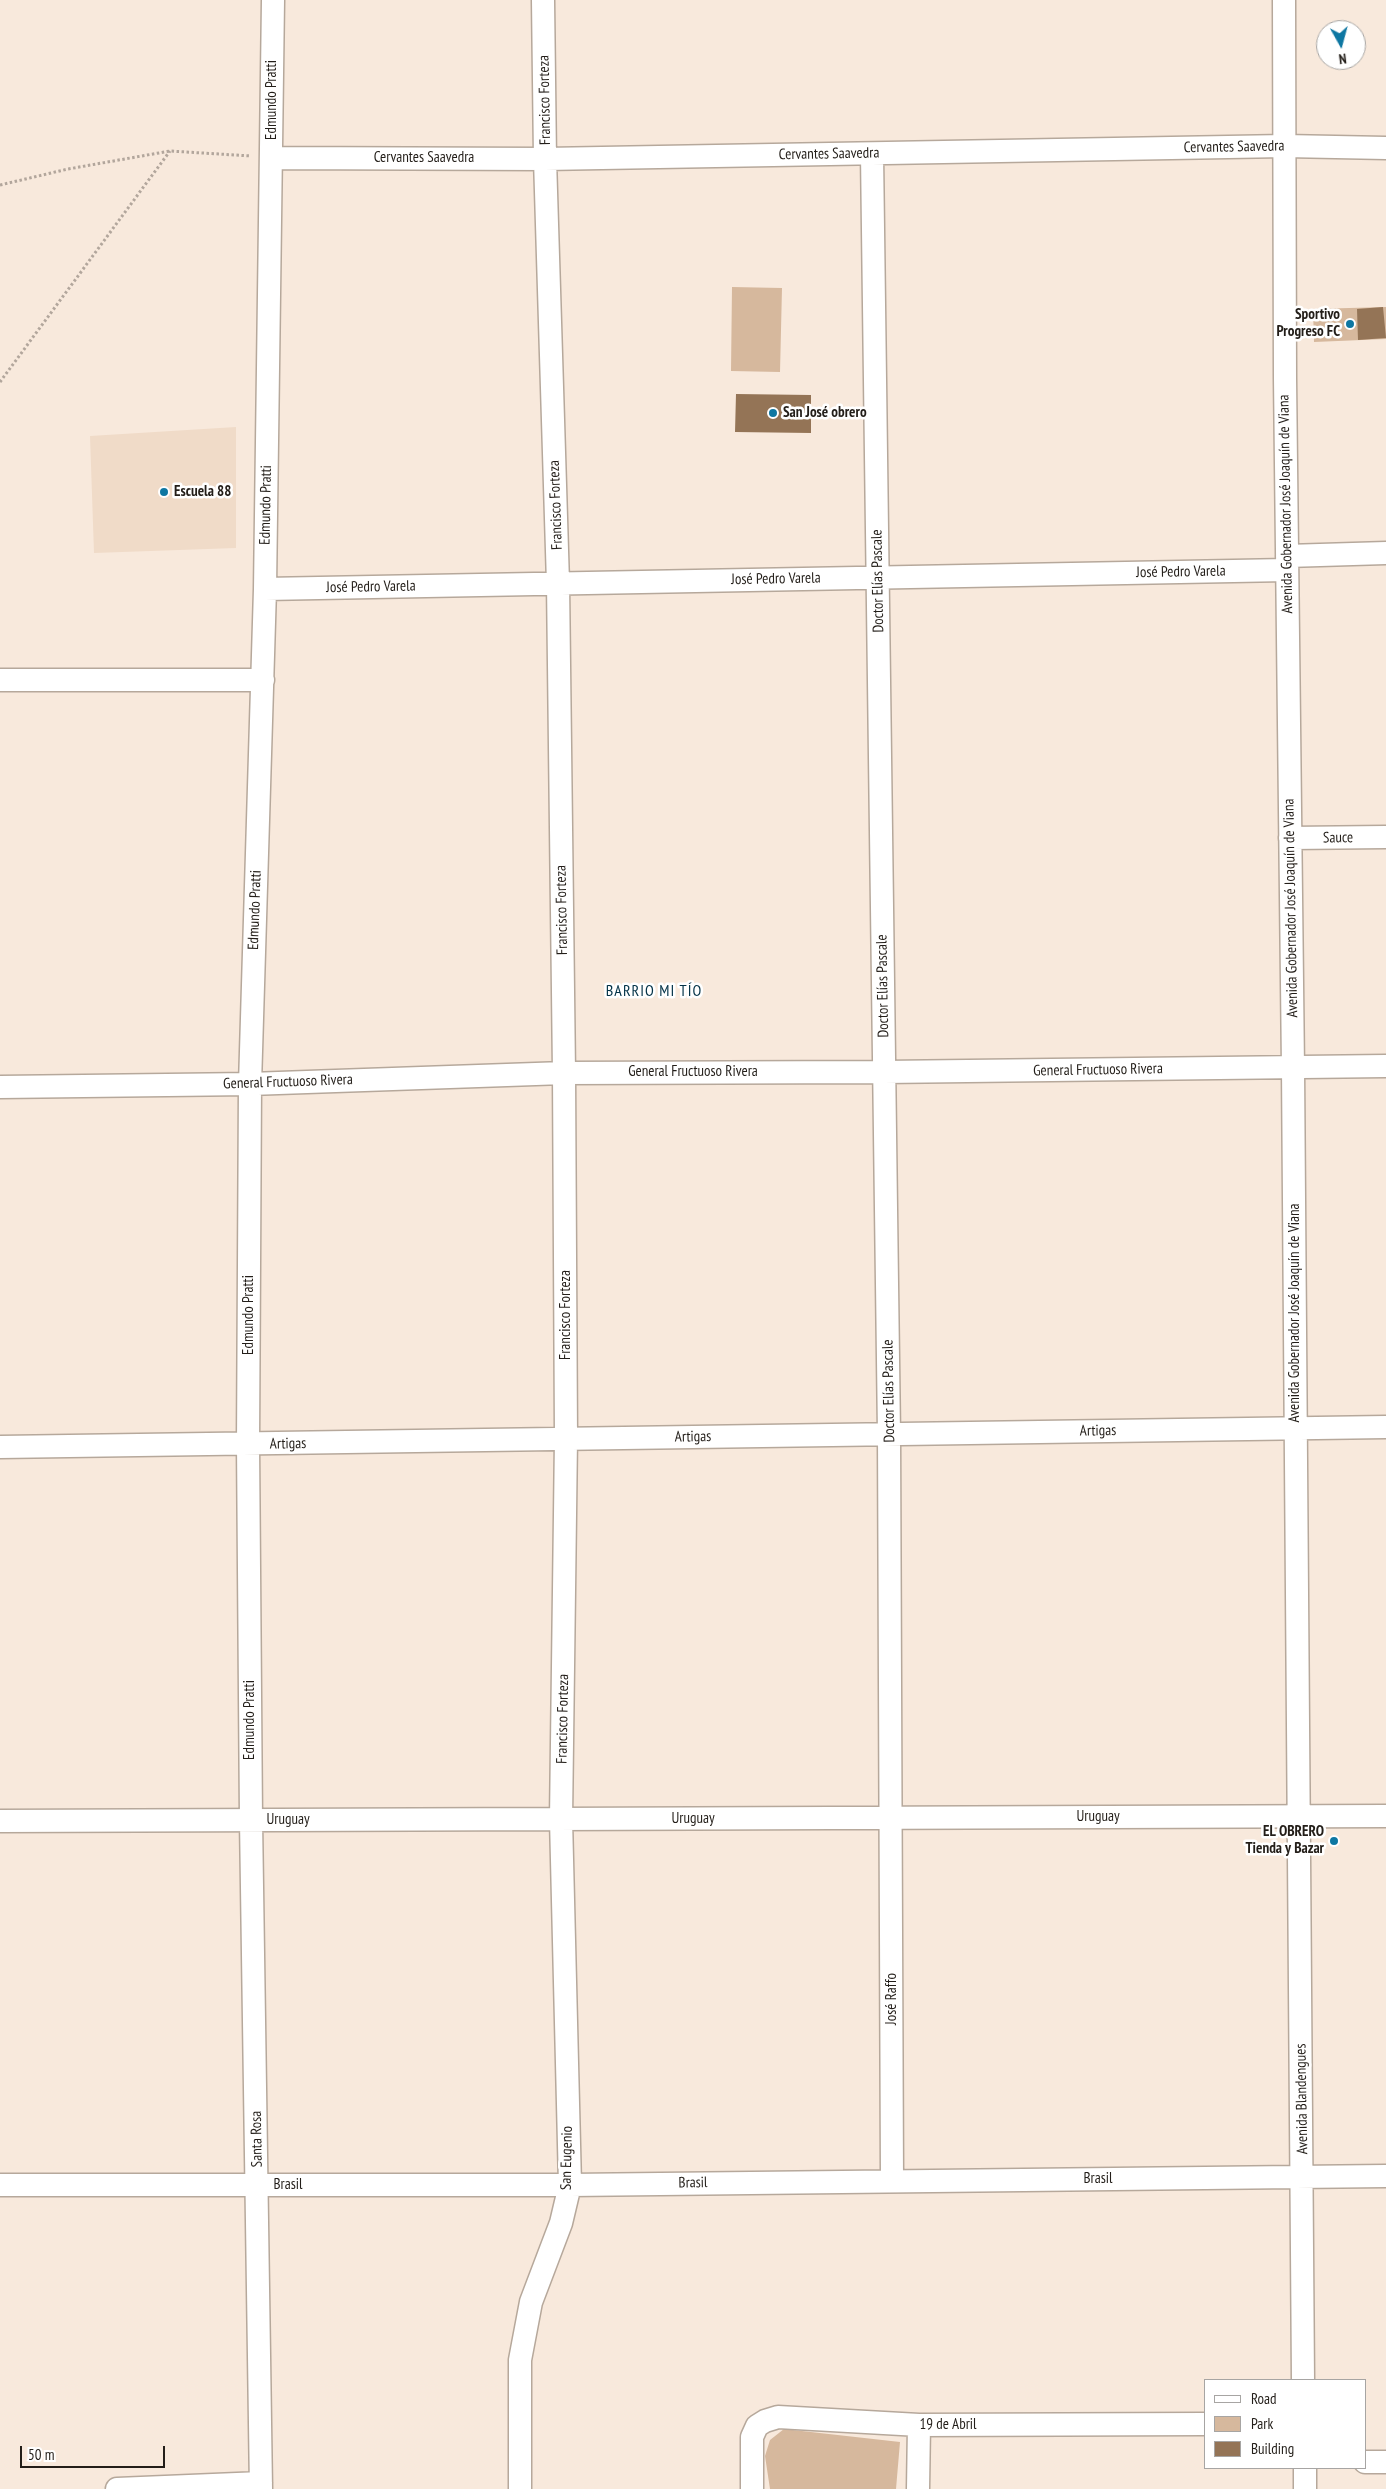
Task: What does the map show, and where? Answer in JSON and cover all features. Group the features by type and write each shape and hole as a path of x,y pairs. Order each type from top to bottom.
{"street":[{"name":"Edmundo Pratti","path":"251,1820 248,1444 250,1084 265,589 273,0"},
{"name":"Francisco Forteza","path":"543,0 545,158 558,583 564,1073 566,1438 561,1819"},
{"name":"Avenida Gobernador José Joaquín de Viana","path":"1284,0 1287,563 1299,1817"},
{"name":"Cervantes Saavedra","path":"272,158 545,158 1285,146 1386,148"},
{"name":"Doctor Elías Pascale","path":"872,154 889,1434 891,1818"},
{"name":"José Pedro Varela","path":"265,589 878,577 1287,563 1386,553"},
{"path":"0,680 262,680"},
{"name":"Sauce","path":"1290,838 1386,837"},
{"name":"General Fructuoso Rivera","path":"0,1087 250,1084 564,1073 884,1072 1386,1066"},
{"name":"Artigas","path":"0,1446 1386,1427"},
{"name":"Uruguay","path":"0,1821 1386,1816"},
{"name":"Avenida Blandengues","path":"1299,1817 1303,2379"},
{"name":"José Raffo","path":"891,1818 892,2180"},
{"name":"San Eugenio","path":"520,2489 520,2360 531,2302 561,2223 570,2184 561,1819"},
{"name":"Santa Rosa","path":"251,1820 258,2185 261,2486"},
{"name":"Brasil","path":"0,2185 570,2184 1386,2176"},
{"name":"19 de Abril","path":"752,2489 752,2437 757,2426 778,2417 919,2425 1204,2424"},
{"path":"918,2489 919,2425"},
{"path":"1366,2462 1386,2462"},
{"path":"1305,2469 1305,2489"},
{"path":"117,2489 261,2486"}],"path":[{"path":"0,185 68,169 170,151 272,158"},
{"path":"0,382 170,151"}],"shaded area":[{"name":"Escuela 88","path":"236,427 236,548 94,553 90,436"}],"green space":[{"path":"732,287 782,288 780,372 731,371"},
{"name":"Sportivo Progreso FC","path":"1386,307 1386,339 1314,342 1313,309"},
{"path":"784,2429 900,2442 896,2489 770,2489 765,2456 770,2440"}],"building":[{"path":"1383,307 1386,338 1358,340 1357,309"},
{"name":"San José obrero","path":"736,394 811,395 811,433 735,432"}],"place":[{"name":"Sportivo Progreso FC","path":"1350,324"},
{"name":"San José obrero","path":"773,413"},
{"name":"Escuela 88","path":"164,492"},
{"name":"EL OBRERO Tienda y Bazar","path":"1334,1841"}],"district":[{"name":"BARRIO MI TÍO","path":"654,991"}]}
